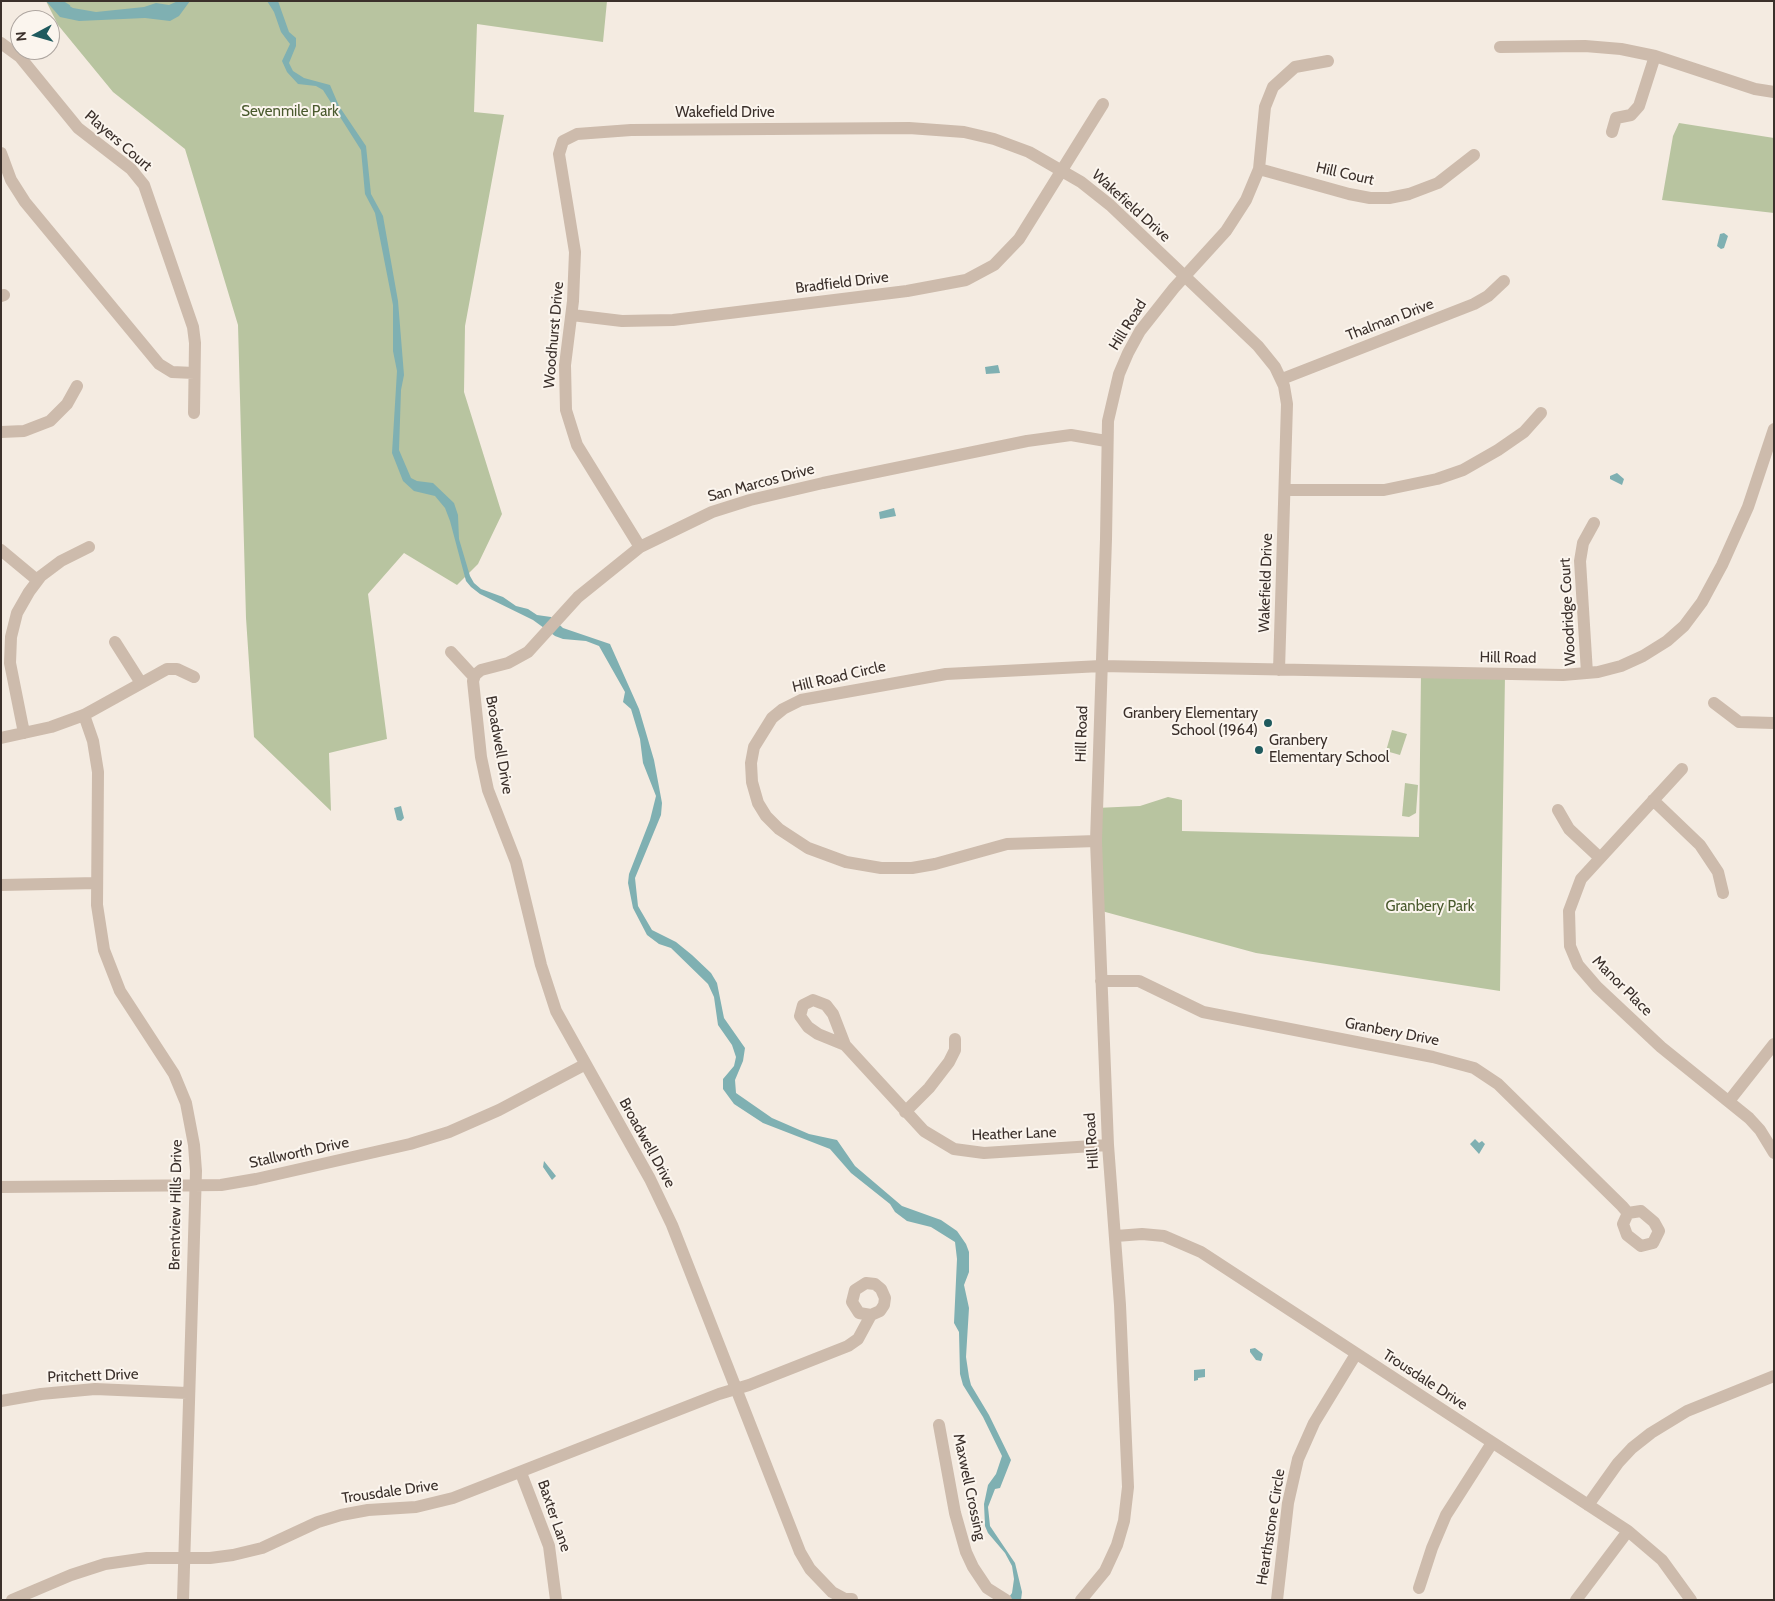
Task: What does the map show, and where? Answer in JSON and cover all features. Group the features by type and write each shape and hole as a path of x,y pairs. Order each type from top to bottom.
{"street":[{"name":"Players Court","path":"1,43 20,57 78,128 131,170 144,185 191,319 195,336 194,413"},
{"path":"1500,47 1590,46 1621,49 1655,56 1755,89 1774,92"},
{"path":"1612,132 1616,118 1631,115 1639,106 1655,56"},
{"path":"1184,277 1236,217 1253,186 1259,169 1265,108 1273,87 1295,67 1328,61"},
{"name":"Bradfield Drive","path":"572,315 622,321 664,320 959,283 994,265 1012,247 1026,228 1103,104"},
{"name":"Wakefield Drive","path":"566,138 584,133 631,130 938,129 994,139 1029,152 1061,169 1110,205 1263,351 1282,379 1287,404 1279,670"},
{"name":"Woodhurst Drive","path":"566,138 561,144 559,154 574,246 572,315 565,380 566,410 570,429 585,461 640,547"},
{"path":"1,153 14,185 25,202 155,359 170,372 194,373"},
{"name":"Hill Court","path":"1259,169 1349,194 1380,198 1409,194 1430,186 1474,155"},
{"name":"Hill Road","path":"1081,1600 1108,1565 1120,1538 1127,1506 1127,1448 1116,1236 1108,1145 1096,841 1106,539 1106,441 1113,395 1128,353 1148,320 1184,277"},
{"name":"Thalman Drive","path":"1282,379 1474,304 1488,296 1504,281"},
{"path":"1,432 24,431 46,423 68,404 77,386"},
{"path":"1285,490 1384,490 1437,479 1463,470 1498,450 1524,432 1541,413"},
{"name":"Hill Road","path":"1101,666 1538,675 1587,673 1613,668 1643,656 1667,641 1688,621 1702,602 1768,472 1774,429"},
{"name":"San Marcos Drive","path":"474,676 481,670 500,666 518,658 531,648 592,584 640,547 692,521 725,508 823,483 1051,437 1075,436 1106,441"},
{"name":"Woodridge Court","path":"1587,673 1580,561 1583,543 1594,523"},
{"path":"24,733 6,648 17,613 37,580 61,561 89,547"},
{"path":"1,550 37,580"},
{"path":"115,642 141,683"},
{"path":"451,652 474,676"},
{"name":"Hill Road Circle","path":"1096,841 1007,844 935,864 912,868 892,869 857,865 816,852 772,823 762,810 755,796 751,763 757,741 772,718 789,706 808,698 946,674 1101,666"},
{"path":"1,738 84,715 159,672 171,669 194,677"},
{"name":"Broadwell Drive","path":"474,676 473,689 478,732 488,790 516,862 539,958 552,1000 584,1065 635,1152 664,1208 805,1562 832,1592 844,1599 852,1599"},
{"path":"1714,703 1739,722 1774,723"},
{"name":"Brentview Hills Drive","path":"84,715 93,742 98,772 97,883 100,929 111,971 126,1001 170,1066 186,1103 194,1145 195,1186 187,1393 183,1600"},
{"name":"Manor Place","path":"1682,768 1599,857 1578,885 1568,911 1568,937 1578,965 1640,1027 1756,1124 1774,1153"},
{"path":"1653,800 1700,846 1718,872 1723,893"},
{"path":"1558,810 1569,829 1599,857"},
{"path":"1,885 97,883"},
{"name":"Granbery Drive","path":"1101,981 1142,982 1203,1012 1440,1058 1474,1068 1498,1084 1628,1213"},
{"path":"905,1112 929,1088 949,1062 955,1050 955,1039"},
{"path":"1729,1101 1774,1044"},
{"name":"Heather Lane","path":"845,1045 905,1112 933,1138 954,1149 965,1152 994,1152 1108,1145"},
{"name":"Stallworth Drive","path":"1,1187 195,1186 221,1185 256,1179 435,1137 499,1110 584,1065"},
{"name":"Trousdale Drive","path":"1116,1236 1158,1235 1187,1244 1628,1531 1662,1560 1691,1600"},
{"name":"Trousdale Drive","path":"12,1600 71,1575 105,1564 139,1558 217,1558 240,1554 262,1548 318,1522 341,1515 441,1502 521,1473 848,1346 862,1335 871,1315"},
{"name":"Hearthstone Circle","path":"1277,1600 1288,1502 1298,1459 1318,1414 1356,1354"},
{"path":"1588,1506 1618,1463 1651,1433 1687,1411 1774,1376"},
{"name":"Pritchett Drive","path":"1,1402 41,1394 95,1389 187,1393"},
{"name":"Maxwell Crossing","path":"939,1425 955,1513 966,1552 984,1585 1005,1599"},
{"path":"1419,1588 1436,1537 1446,1515 1492,1443"},
{"name":"Baxter Lane","path":"521,1473 549,1546 555,1575 556,1600"},
{"path":"1576,1600 1628,1531"}],"green space":[{"name":"Sevenmile Park","path":"46,1 607,1 603,42 477,24 474,112 504,115 465,326 464,392 502,514 478,564 457,585 404,553 368,594 387,739 329,753 331,811 254,737 246,618 238,325 185,149 113,92 60,27 60,10 50,10"},
{"path":"1679,123 1774,138 1774,213 1662,200 1673,136"},
{"name":"Granbery Park","path":"1421,673 1505,675 1500,991 1256,953 1098,910 1096,808 1140,806 1168,797 1182,800 1182,831 1419,837"},
{"path":"1392,730 1407,734 1400,755 1386,751"},
{"path":"1405,783 1418,785 1416,813 1409,817 1402,816"}],"water":[{"path":"46,1 60,1 73,8 96,12 144,7 156,3 169,5 178,1 190,1 179,16 170,21 145,18 79,21 60,17 60,10 54,10"},
{"path":"267,1 278,1 289,32 296,38 296,46 289,63 293,71 304,78 330,85 339,106 366,146 371,194 383,216 398,301 404,375 401,390 399,450 411,478 417,481 433,483 454,503 458,515 459,539 470,576 474,583 481,589 503,597 516,606 528,609 537,615 551,617 563,628 610,644 639,709 654,760 662,803 661,815 635,878 638,906 652,930 676,942 692,955 711,973 717,983 724,1018 745,1048 743,1061 735,1080 736,1093 772,1118 809,1134 837,1140 855,1166 902,1206 941,1220 957,1231 966,1244 969,1252 969,1272 964,1285 969,1308 966,1357 969,1377 971,1385 989,1415 1011,1460 1000,1488 995,1489 988,1507 990,1526 1015,1563 1022,1592 1021,1600 1007,1600 1012,1593 1014,1579 1012,1566 985,1526 984,1504 988,1485 996,1474 1002,1456 983,1417 963,1385 960,1374 959,1332 954,1323 957,1259 955,1242 931,1227 907,1221 895,1212 890,1204 851,1173 830,1149 763,1123 734,1104 723,1089 723,1079 734,1066 736,1057 732,1045 718,1025 714,997 708,984 671,948 659,944 647,935 633,908 628,883 629,874 650,820 656,796 643,763 640,739 631,709 623,702 625,692 599,646 586,641 563,639 555,636 533,620 480,594 471,587 466,581 445,508 435,496 414,491 403,481 392,453 397,371 393,351 393,305 375,213 365,194 361,150 323,90 316,86 298,84 287,72 282,61 290,44 281,32 274,12"},
{"path":"1724,233 1728,236 1724,248 1721,249 1717,246 1720,234"},
{"path":"998,365 1000,373 986,374 985,367"},
{"path":"1617,473 1624,479 1622,485 1610,479 1610,476"},
{"path":"894,508 896,516 880,519 879,512"},
{"path":"401,806 404,818 401,821 397,820 394,808"},
{"path":"1475,1139 1479,1143 1482,1141 1485,1144 1479,1154 1470,1144"},
{"path":"544,1161 556,1176 552,1180 543,1167"},
{"path":"1255,1348 1263,1354 1261,1361 1256,1360 1250,1352 1250,1349"},
{"path":"1205,1369 1205,1377 1194,1381 1194,1370"}],"waterway":[{"path":"61,1 69,6"}],"place":[{"name":"Granbery Elementary School (1964)","path":"1268,723"},
{"name":"Granbery Elementary School","path":"1259,750"}]}
